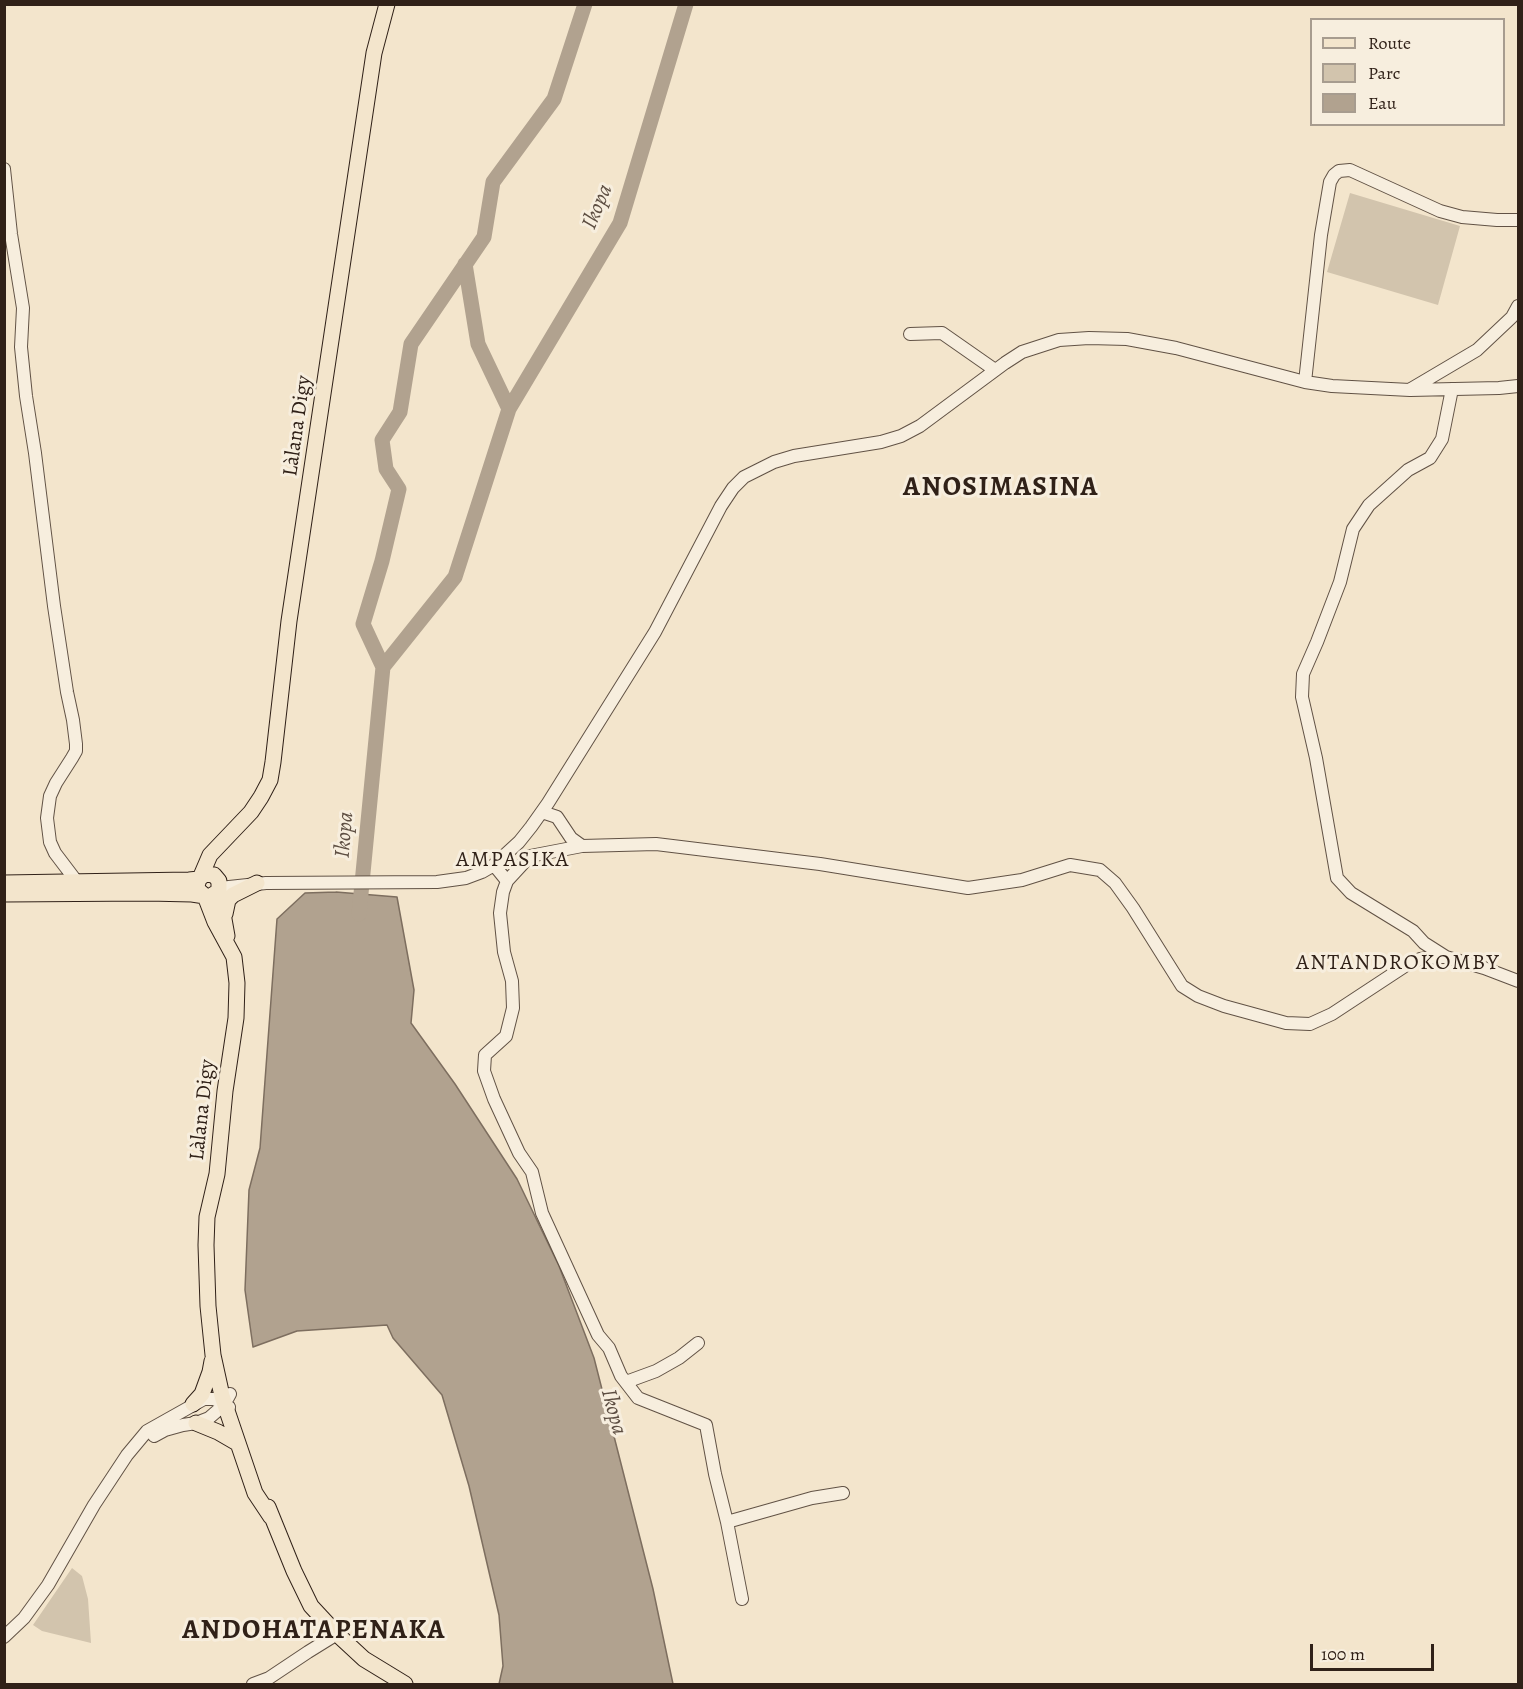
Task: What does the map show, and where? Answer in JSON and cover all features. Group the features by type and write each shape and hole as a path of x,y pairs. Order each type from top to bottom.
{"main road":[{"name":"Làlana Digy","path":"200,878 210,855 251,812 270,780 289,621 374,53 387,4"},
{"path":"216,887 218,860 224,840"},
{"path":"200,878 198,890 216,887"},
{"path":"4,883 200,878"},
{"path":"171,893 195,902 219,917 233,895 261,883"},
{"name":"Làlana Digy","path":"216,887 219,917 234,957 237,983 236,1018 225,1091 217,1174 207,1217 208,1306 213,1355 271,1517 311,1606 364,1659 405,1684"},
{"path":"4,894 171,893 216,887"},
{"name":"Làlana Digy","path":"207,1278 214,1304 237,1443 255,1493 271,1517"},
{"path":"193,1404 206,1385 213,1355"},
{"path":"196,1423 237,1443"}],"street":[{"path":"4,169 11,234 23,308 21,347 26,396 54,606 67,692 74,720 76,744 76,751 50,796 46,818 50,842 55,853 77,882"},
{"path":"1305,382 1321,235 1330,182 1339,171 1350,170 1440,211 1461,217 1518,220"},
{"path":"1410,390 1477,350 1512,317 1518,306"},
{"path":"910,334 942,333 995,370"},
{"path":"216,887 261,883 437,882 466,878 494,865 519,842 542,812 655,632 721,506 744,477 774,462 794,456 881,442 901,436 920,426 1022,352 1059,340 1127,339 1176,348 1305,382 1332,386 1410,390 1518,386"},
{"path":"1446,957 1424,943 1413,931 1351,893 1337,878 1316,758 1302,697 1303,674 1340,582 1353,529 1369,505 1408,470 1430,458 1442,439 1452,389"},
{"path":"542,812 557,817 571,838 582,846"},
{"path":"742,1599 706,1425 638,1398 626,1382 609,1348 598,1335 542,1213 532,1172 519,1153 484,1071 485,1055 506,1036 513,1008 512,981 504,952 500,913 503,892 507,881 530,856 582,846 656,844 820,864 968,888 1022,880 1070,865 1100,870 1115,883 1133,908 1182,986 1198,996 1224,1006 1286,1023 1310,1024 1332,1014 1405,966 1420,959 1446,957 1518,981"},
{"path":"494,865 507,881"},
{"path":"626,1382 671,1363 698,1343"},
{"path":"4,1636 24,1618 48,1585 94,1505 127,1455 147,1431 204,1399 230,1403"},
{"path":"138,1442 152,1438 165,1430 196,1423 215,1414 230,1403"},
{"path":"727,1522 812,1498 843,1493"},
{"path":"253,1684 269,1678 337,1634"}],"green space":[{"path":"1350,193 1460,226 1438,305 1327,272"},
{"path":"72,1568 82,1576 88,1599 91,1643 42,1631 33,1625"}],"water":[{"path":"336,892 397,897 414,990 411,1023 455,1084 517,1179 559,1266 594,1358 653,1589 673,1684 499,1684 503,1666 499,1615 469,1486 442,1395 393,1338 387,1325 297,1331 253,1347 245,1290 249,1190 260,1148 277,919 305,893"}],"waterway":[{"name":"Ikopa","path":"359,914 383,667 363,624 382,561 399,489 386,469 382,440 400,412 411,344 484,237 493,182 554,99 585,4"},
{"name":"Ikopa","path":"383,667 455,577 509,409 620,223 686,4"},
{"name":"Ikopa","path":"465,264 478,344 509,409"}],"district":[{"name":"ANOSIMASINA","path":"1001,488"},
{"name":"AMPASIKA","path":"513,861"},
{"name":"ANTANDROKOMBY","path":"1398,964"},
{"name":"ANDOHATAPENAKA","path":"314,1631"}]}
